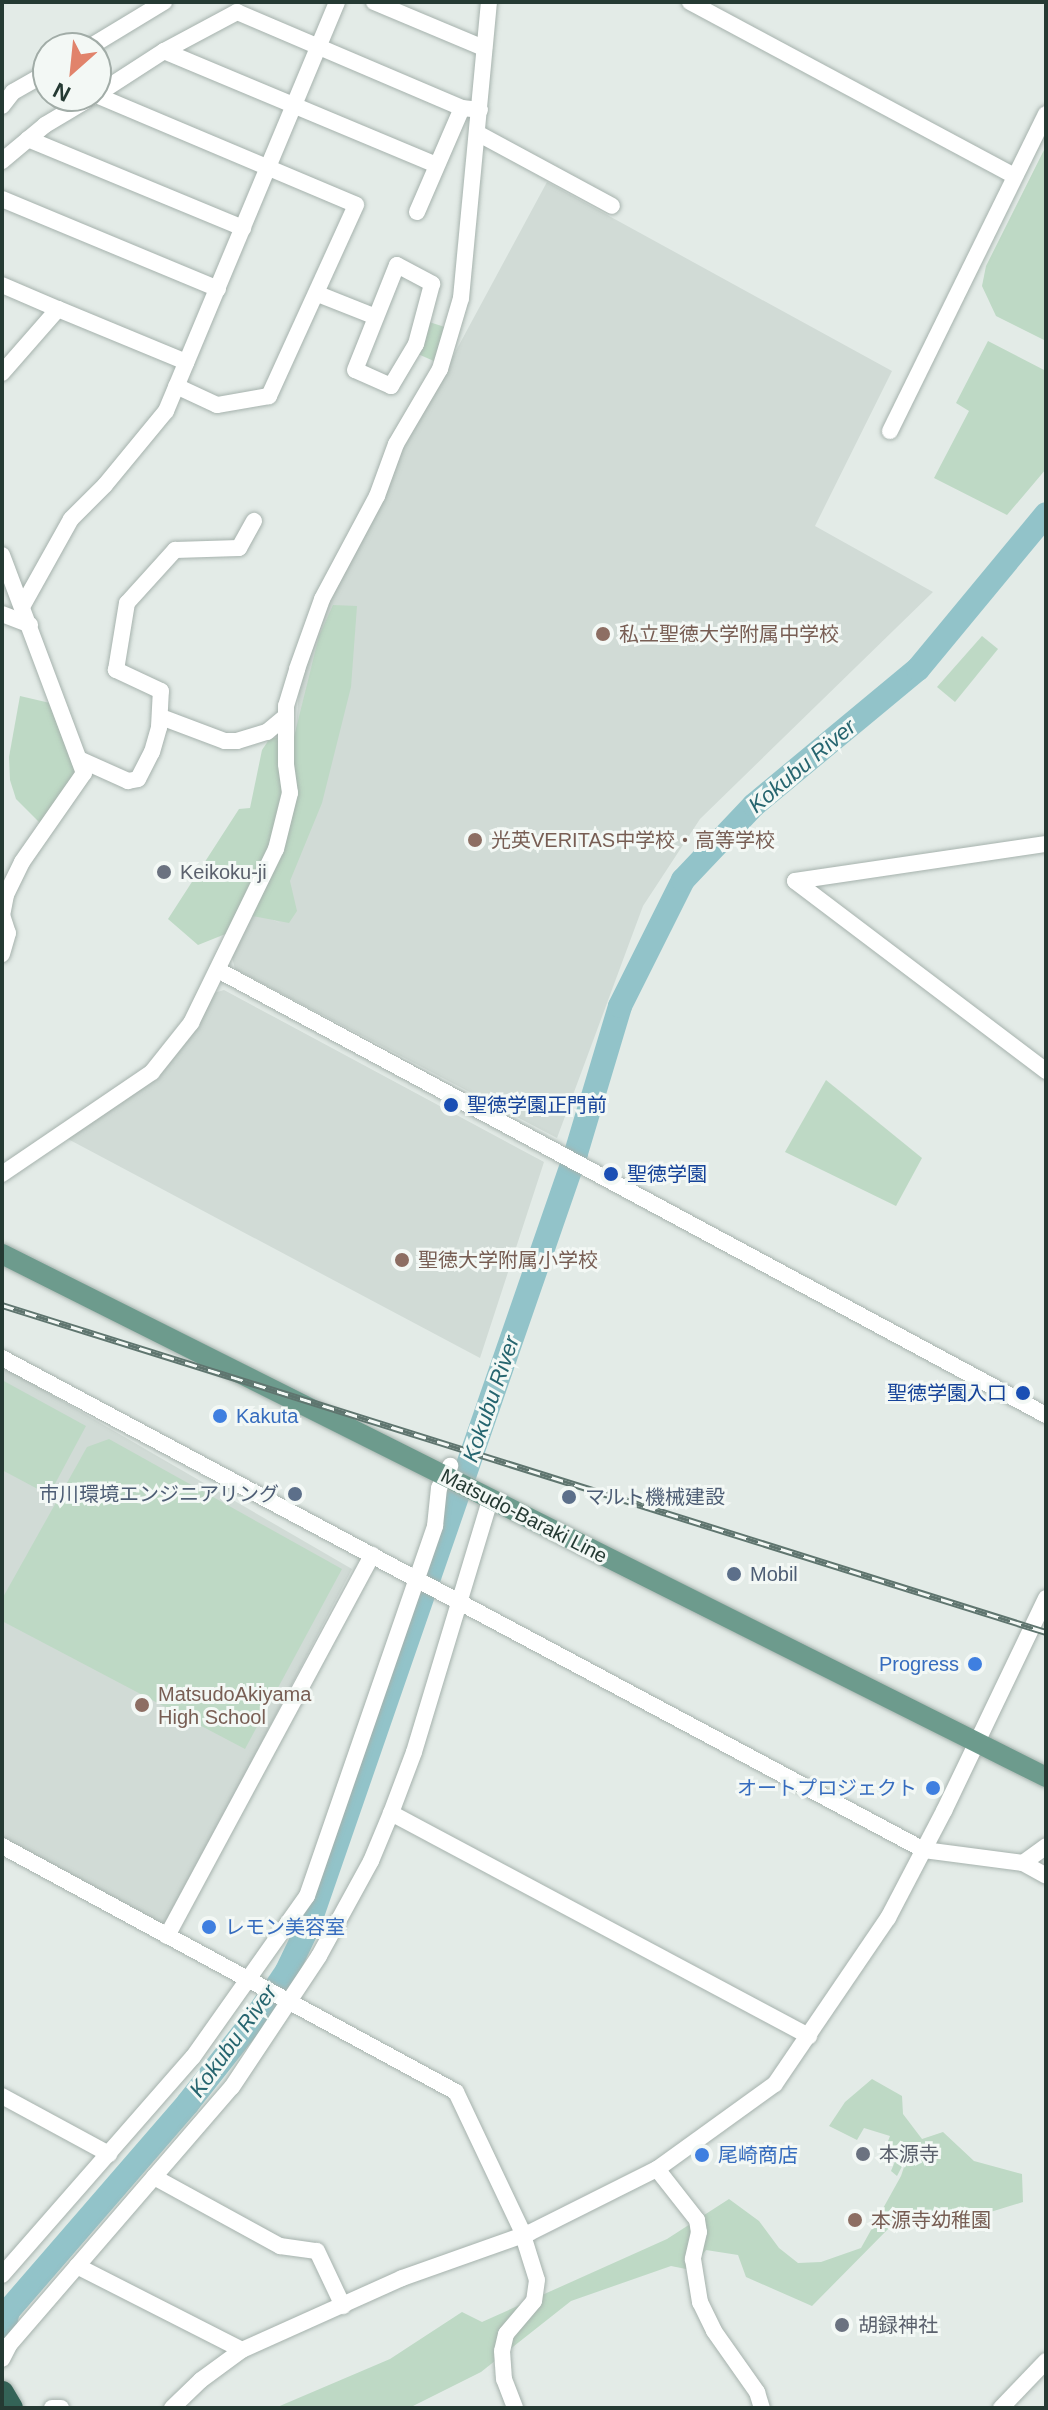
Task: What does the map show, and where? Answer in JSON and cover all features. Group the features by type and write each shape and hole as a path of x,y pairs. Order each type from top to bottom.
{"highway":[{"path":"2,2393 11,2408"}],"main road":[{"name":"Matsudo-Baraki Line","path":"2,1254 447,1471 490,1500 1046,1777"}],"street":[{"path":"112,33 164,2"},
{"path":"23,605 71,519 161,420 337,2"},
{"path":"374,2 484,48"},
{"path":"2,1174 152,1072 191,1023 276,849 286,819 290,793 286,716 297,669 322,599 377,496 396,444 440,369 461,298 479,134 489,2"},
{"path":"694,3 1013,175"},
{"path":"176,386 217,405 269,396 356,205 96,95 164,51 237,12 462,108 480,110"},
{"path":"164,51 436,165"},
{"path":"2,106 13,92 32,81"},
{"path":"417,212 462,108"},
{"path":"2,161 28,139 69,112"},
{"path":"890,431 1013,175 1046,114"},
{"path":"479,134 612,206"},
{"path":"28,139 243,228"},
{"path":"2,199 218,289"},
{"path":"397,265 432,284 416,344 391,386 355,370 376,317 397,265"},
{"path":"2,285 186,362"},
{"path":"318,294 376,317"},
{"path":"6,364 58,309"},
{"path":"79,759 128,781 138,779 152,752 161,717 159,687 116,670 127,603 175,550 239,548 254,521"},
{"path":"2,555 84,773 22,862 6,895 2,915 8,933 2,954"},
{"path":"2,614 30,625"},
{"path":"161,717 225,741 237,741 267,732 286,716"},
{"path":"1046,844 795,881 1046,1071"},
{"path":"218,970 1046,1415"},
{"path":"2,1358 924,1850 1023,1863 1046,1876"},
{"path":"2,2275 253,1984 315,1881 435,1526 438,1494 447,1471"},
{"path":"2,2359 9,2345 232,2087 371,1861 391,1813 490,1500"},
{"path":"167,1936 372,1555"},
{"path":"172,2408 221,2363 242,2350 426,2269 524,2235 657,2169 775,2084 861,1963 924,1850 1046,1598"},
{"path":"391,1813 809,2036"},
{"path":"2,1846 456,2092 524,2235 537,2280 534,2301 506,2334 502,2351 504,2379 515,2408"},
{"path":"1023,1863 1046,1846"},
{"path":"2,2096 109,2154"},
{"path":"657,2169 697,2220 699,2232 693,2259 700,2302 714,2331 757,2392 762,2408"},
{"path":"154,2177 280,2246 317,2251 343,2306"},
{"path":"77,2266 242,2350"},
{"path":"1001,2408 1046,2361"},
{"path":"52,2408 57,2405 61,2408"}],"shaded area":[{"name":"私立聖徳大学附属中学校","path":"547,182 892,371 815,526 933,592 700,819 643,906 557,1138 235,969 232,957 255,911 282,924 255,910 295,745 300,676 333,590 383,498 404,447"},
{"name":"聖徳大学附属小学校","path":"224,990 544,1162 480,1358 68,1139 171,1060 214,993"},
{"name":"MatsudoAkiyama High School","path":"2,1366 352,1569 166,1926 2,1840"}],"green space":[{"path":"1046,146 1046,341 996,316 982,286 986,266"},
{"path":"426,321 448,328 436,362 418,354"},
{"path":"988,341 1046,371 1046,469 1007,515 934,478 969,411 956,403"},
{"path":"333,605 357,606 351,687 322,803 290,881 297,911 289,923 242,914 228,933 198,945 168,919 239,809 250,808 262,750 270,738 294,737 319,636"},
{"path":"982,636 998,649 955,702 937,687"},
{"path":"20,696 50,703 77,772 41,824 16,799 10,780 9,757"},
{"path":"826,1080 922,1158 896,1206 785,1152"},
{"path":"2,1380 86,1426 49,1495 2,1470"},
{"path":"109,1439 342,1569 245,1749 2,1621 2,1599 87,1447"},
{"path":"872,2079 902,2096 903,2114 922,2139 943,2132 974,2161 1022,2174 1023,2202 958,2222 893,2224 812,2306 746,2277 738,2255 706,2250 691,2270 671,2266 571,2301 481,2372 409,2408 275,2408 390,2359 462,2312 482,2322 667,2239 729,2199 759,2221 779,2248 798,2263 821,2262 861,2248 901,2176 908,2155 897,2176 891,2171 896,2159 887,2144 890,2136 864,2128 857,2140 829,2126 845,2102"}],"waterway":[{"name":"Kokubu River","path":"2,2335 8,2311 188,2103 256,2017 287,1971 308,1927 576,1153 620,1006 683,880 754,805 918,669 1046,514"}],"railway":[{"path":"2,1305 1046,1632"}],"place":[{"name":"私立聖徳大学附属中学校","path":"603,634"},
{"name":"光英VERITAS中学校・高等学校","path":"475,840"},
{"name":"Keikoku-ji","path":"164,872"},
{"name":"聖徳学園正門前","path":"451,1105"},
{"name":"聖徳学園","path":"611,1174"},
{"name":"聖徳大学附属小学校","path":"402,1260"},
{"name":"聖徳学園入口","path":"1023,1393"},
{"name":"Kakuta","path":"220,1416"},
{"name":"市川環境エンジニアリング","path":"295,1494"},
{"name":"マルト機械建設","path":"569,1497"},
{"name":"Mobil","path":"734,1574"},
{"name":"Progress","path":"975,1664"},
{"name":"MatsudoAkiyama High School","path":"142,1705"},
{"name":"オートプロジェクト","path":"933,1788"},
{"name":"レモン美容室","path":"209,1927"},
{"name":"本源寺","path":"863,2154"},
{"name":"尾崎商店","path":"702,2155"},
{"name":"本源寺幼稚園","path":"855,2220"},
{"name":"胡録神社","path":"842,2325"}]}
